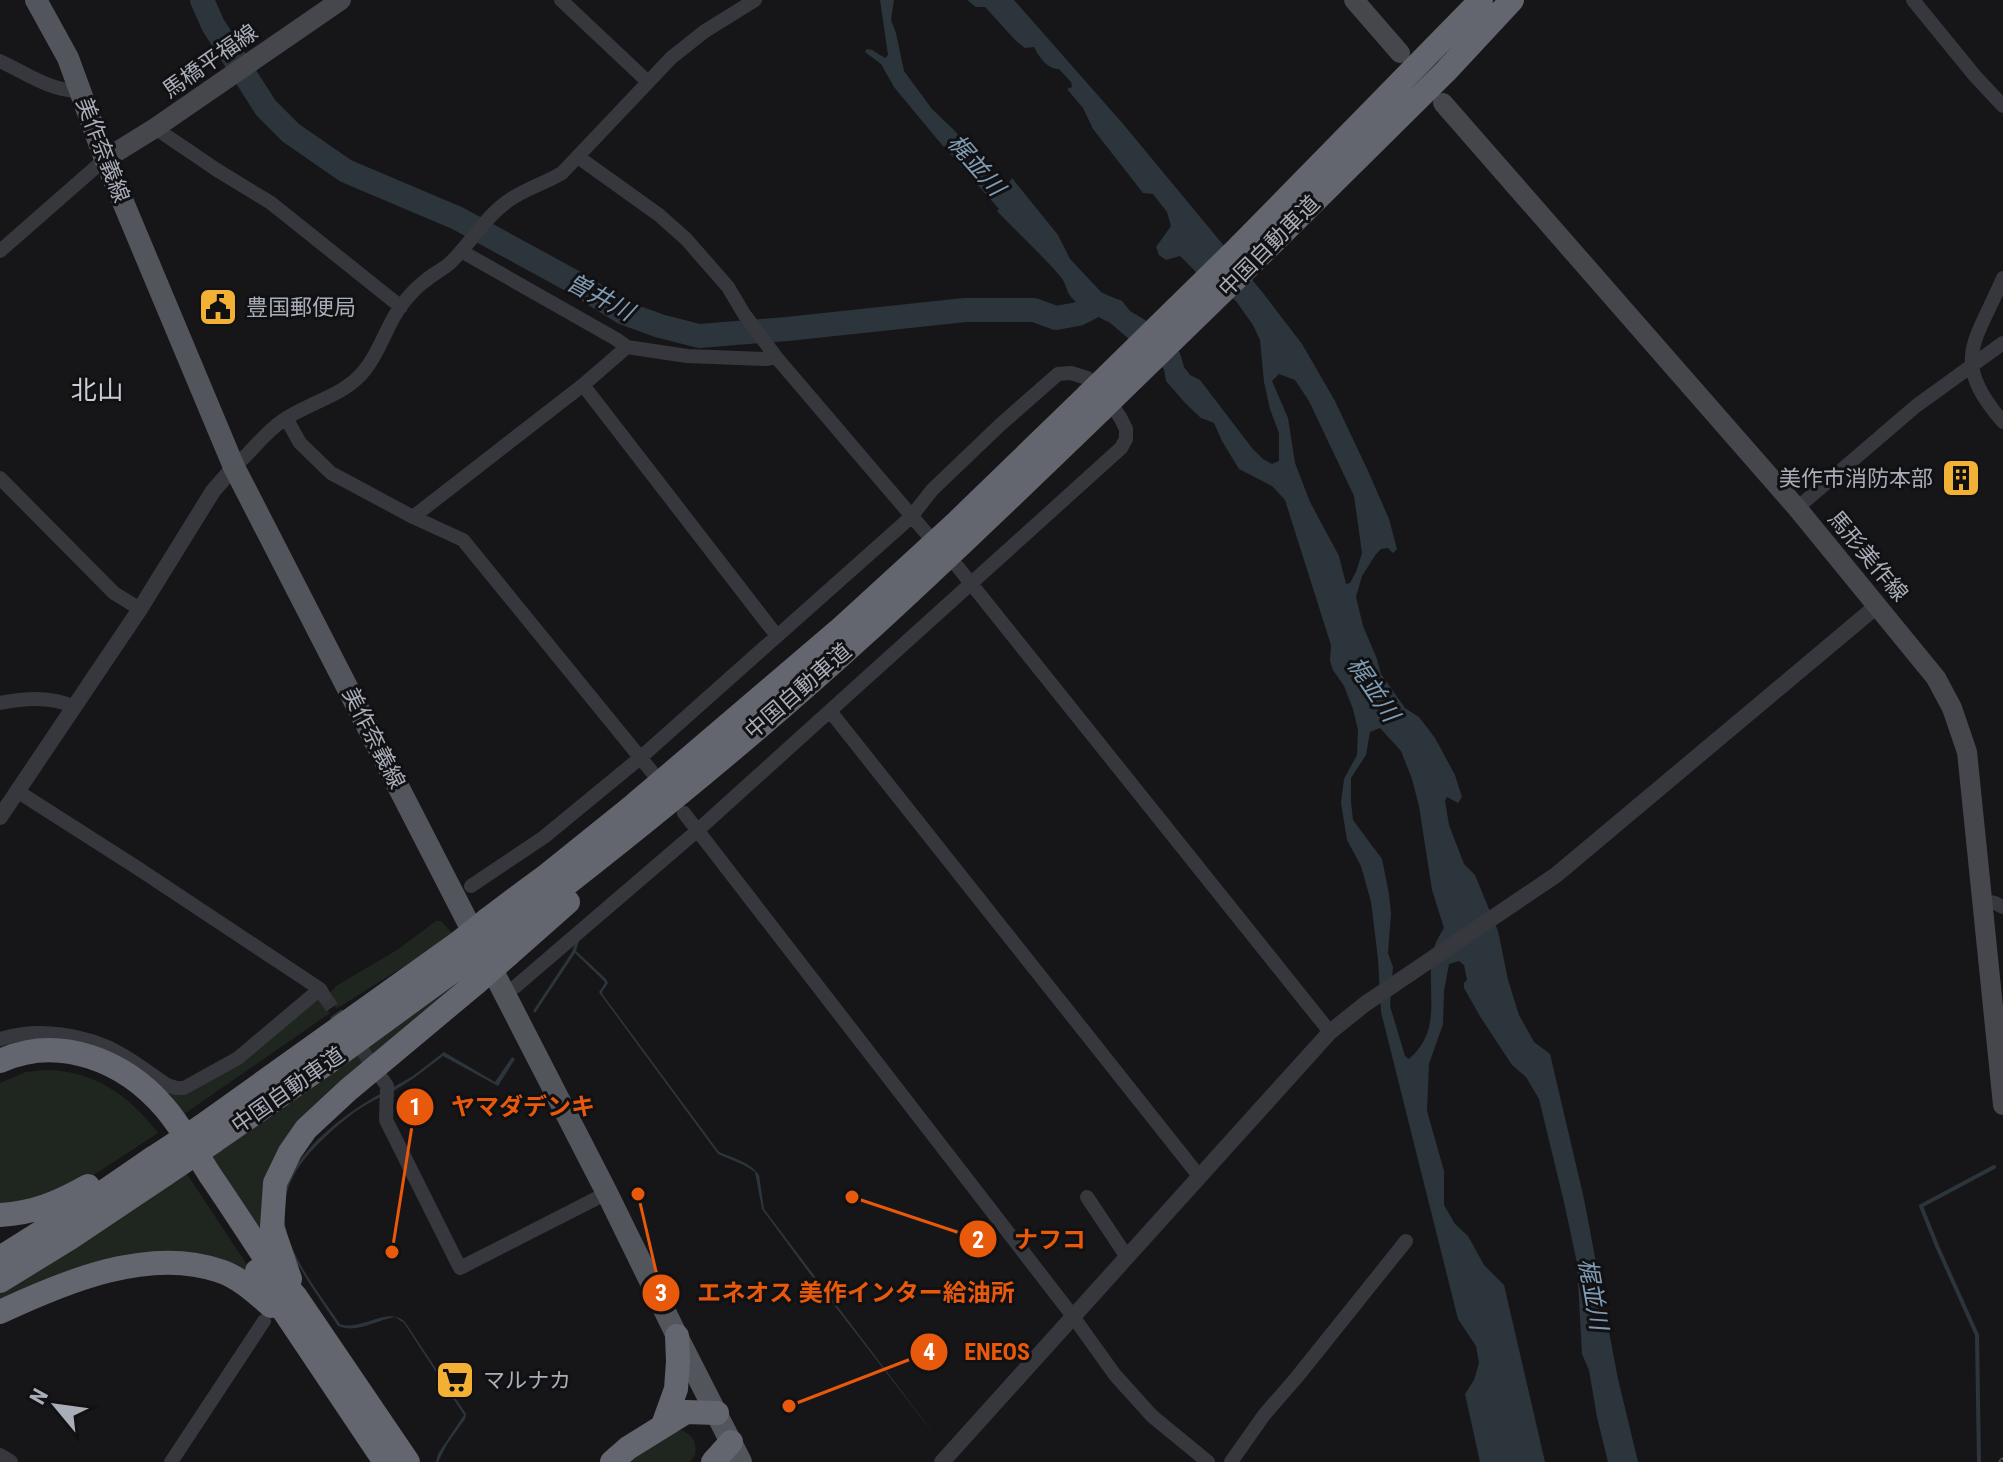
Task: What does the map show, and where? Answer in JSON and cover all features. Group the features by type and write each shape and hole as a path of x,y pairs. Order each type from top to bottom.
{"highway":[{"name":"中国自動車道","path":"1246,254 1481,0"},
{"name":"中国自動車道","path":"0,1281 70,1238 159,1167 327,1063 467,962 740,742 867,631 1246,254 1446,71 1512,0"},
{"name":"中国自動車道","path":"498,937 547,875 838,631 1095,402"},
{"path":"296,1297 272,1227 275,1183 290,1152 306,1129 338,1100 467,962 498,937"},
{"path":"1,1043 11,1056 57,1050 95,1057 134,1078 166,1109 275,1273 296,1297 408,1462"},
{"path":"0,1077 21,1068 41,1066 81,1069 103,1076 135,1100 154,1119 385,1462"},
{"name":"中国自動車道","path":"0,1258 131,1173 159,1167"},
{"path":"0,1215 37,1210 67,1198 94,1182 131,1173"},
{"path":"0,1312 82,1278 130,1266 170,1262 223,1272 246,1285 298,1333"},
{"path":"663,1425 676,1389 677,1336"},
{"path":"612,1462 628,1448 686,1412 717,1413"},
{"path":"713,1462 736,1452"}],"main road":[{"name":"美作奈義線","path":"36,0 68,58 105,159 234,467 607,1193 736,1452"},
{"name":"馬橋平福線","path":"105,159 341,0"},
{"path":"1354,0 1400,53"},
{"name":"馬形美作線","path":"1443,103 1797,508 1936,678 1952,708 1967,752 2003,1105"}],"street":[{"path":"561,0 648,82"},
{"path":"0,817 140,609 213,491 234,467 286,418 328,399 364,372 401,307 424,281 447,266 499,207 562,173 671,58 705,31 755,0"},
{"path":"1913,0 2003,106"},
{"path":"0,61 54,86 80,91"},
{"path":"155,128 271,203 401,307"},
{"path":"578,157 659,215 686,239 728,287 774,354 927,534"},
{"path":"0,251 105,159"},
{"path":"464,248 627,347 687,356 767,359 774,354"},
{"path":"2003,278 1973,344 1971,367 1987,403 2003,422"},
{"path":"1797,508 1916,406 2003,343"},
{"path":"413,517 627,347"},
{"path":"471,886 544,837 640,758 911,517 932,490 1058,374 1071,373 1087,378 1101,391 1126,429 1126,439 1121,448 698,830 515,987"},
{"path":"583,385 777,636"},
{"path":"286,418 300,443 331,473 463,540 652,772"},
{"path":"0,478 114,593 140,609"},
{"path":"957,566 1330,1032"},
{"path":"942,1462 1330,1032 1365,1004 1556,875 1878,605"},
{"path":"0,703 34,699 64,702 74,707"},
{"path":"830,711 1199,1176"},
{"path":"1,1043 39,1034 88,1040 119,1053 167,1085 184,1088 238,1058 322,992 17,791"},
{"path":"684,813 1115,1375 1152,1416 1208,1462"},
{"path":"1982,900 2003,907"},
{"path":"378,1073 387,1086 386,1120 460,1268 607,1193"},
{"path":"1087,1197 1127,1257"},
{"path":"1231,1462 1264,1415 1406,1241"},
{"path":"171,1462 264,1321"},
{"path":"0,1456 10,1462"}],"shaded area":[{"path":"436,921 441,921 452,933 336,1009 330,993 336,986 397,950"},
{"path":"458,984 285,1146 273,1252 207,1161"},
{"path":"318,999 330,1013 177,1119 142,1079 122,1064 100,1054 53,1044 0,1054 0,1045 19,1040 57,1038 76,1042 112,1054 167,1089 183,1093 237,1062"},
{"path":"45,1070 79,1074 109,1087 135,1107 158,1133 63,1192 0,1207 0,1083 26,1072"},
{"path":"187,1174 263,1289 211,1261 0,1305 0,1293"},
{"path":"674,1431 689,1434 695,1443 695,1455 690,1462 632,1462 632,1458"}],"water":[{"name":"梶並川","path":"880,0 894,0 891,20 904,71 932,109 995,178 1008,184 1012,178 1058,235 1070,259 1102,293 1122,301 1180,353 1190,375 1200,380 1252,448 1272,464 1279,461 1279,433 1264,382 1260,340 1253,325 1236,301 1196,272 1180,256 1166,260 1159,255 1156,247 1171,226 1167,212 1153,194 1143,193 1093,129 1083,108 1067,89 1072,87 1071,82 1059,69 1044,62 1034,47 1025,48 1016,41 985,7 976,7 967,0 1014,0 1124,125 1263,293 1302,344 1335,401 1389,519 1397,549 1393,553 1388,548 1381,549 1362,576 1356,597 1363,626 1381,674 1405,708 1419,717 1435,738 1455,775 1462,797 1458,803 1447,797 1445,801 1449,825 1464,864 1475,875 1498,931 1519,1015 1534,1042 1550,1054 1584,1199 1618,1379 1638,1462 1608,1462 1589,1370 1582,1354 1577,1263 1539,1099 1481,1018 1464,988 1467,980 1464,965 1459,961 1449,964 1443,1024 1429,1064 1427,1111 1444,1171 1444,1205 1455,1224 1468,1236 1484,1265 1504,1285 1545,1462 1480,1462 1465,1394 1474,1380 1479,1363 1476,1346 1458,1319 1381,1012 1371,902 1361,866 1347,840 1341,803 1344,779 1357,755 1358,730 1344,686 1330,661 1331,645 1285,500 1272,486 1239,469 1214,423 1201,418 1186,404 1166,381 1164,369 1109,322 1072,298 1060,276 997,211 999,209 894,87 881,64 865,52 872,50 885,58 888,55","holes":["1279,374 1295,380 1309,401 1354,496 1362,553 1350,583 1346,584 1339,556 1310,502 1295,463 1288,418 1272,381","1380,728 1401,751 1412,779 1432,890 1444,928 1432,960 1427,1033 1409,1059 1405,1056 1390,1006 1393,967 1388,953 1391,914 1382,859 1353,820 1351,802 1351,778 1366,755 1370,732"]},
{"path":"577,938 576,951 608,983 603,995 719,1152 746,1164 759,1175 764,1209 940,1442 762,1209 755,1172 718,1154 601,995 603,980 575,953 535,1013 533,1011 572,952"},
{"path":"444,1052 495,1082 512,1057 515,1059 498,1086 443,1056 392,1092 392,1088"},
{"path":"382,1093 383,1096 348,1117 318,1144 298,1168 287,1192 284,1214 296,1257 340,1324 356,1325 382,1317 395,1317 345,1328 338,1326 293,1255 283,1224 285,1192 292,1172 313,1145 354,1110"},
{"path":"395,1317 405,1322 466,1414 438,1462 438,1454 464,1415 404,1323"}],"waterway":[{"name":"曽井川","path":"202,0 213,25 266,108 291,133 346,171 457,218 624,313 660,326 699,336 965,310 1034,310 1056,318 1078,314 1098,304"},
{"path":"1979,1462 1977,1335 1921,1206 1994,1167"}],"tunnel":[{"path":"324,996 378,1073"}],"place":[{"name":"豊国郵便局","path":"218,307"},
{"name":"美作市消防本部","path":"1961,478"},
{"name":"エネオス 美作インター給油所","path":"638,1194"},
{"name":"ナフコ","path":"852,1197"},
{"name":"ヤマダデンキ","path":"392,1252"},
{"name":"マルナカ","path":"455,1380"},
{"name":"ENEOS","path":"789,1406"}],"district":[{"name":"北山","path":"97,390"}]}
